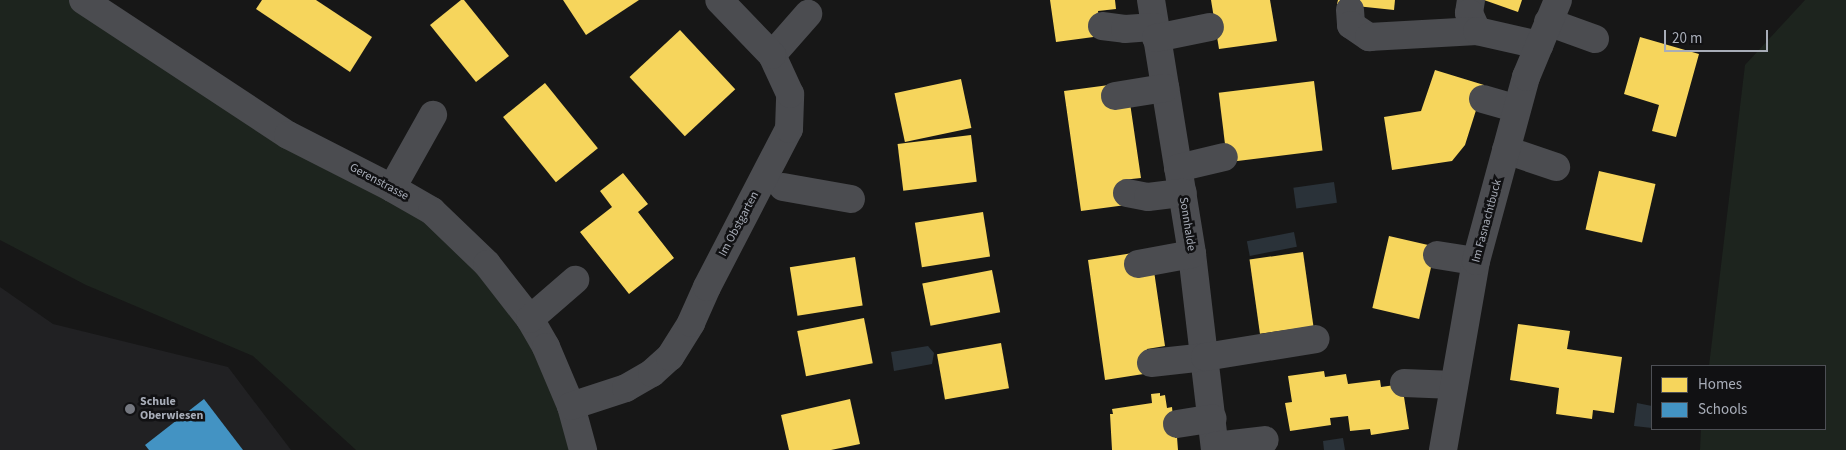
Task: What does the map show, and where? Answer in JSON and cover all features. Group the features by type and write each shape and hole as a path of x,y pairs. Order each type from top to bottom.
{"street":[{"name":"Gerenstrasse","path":"83,0 288,135 392,188 432,211 487,264 530,319 546,347 571,406 583,450"},
{"name":"Im Obstgarten","path":"571,406 626,388 652,372 670,357 691,323 706,287 789,129 790,94 772,55 719,0"},
{"name":"Sonnhalde","path":"1150,0 1192,254 1213,418 1215,448"},
{"path":"1471,0 1469,13 1477,31"},
{"path":"1350,10 1351,25 1369,37 1477,31 1548,23 1595,39"},
{"path":"772,55 808,14"},
{"name":"Im Fasnachtbuck","path":"1442,450 1476,261 1526,77 1548,23"},
{"path":"1102,26 1156,33 1210,27"},
{"path":"1115,96 1165,88"},
{"path":"1483,99 1517,109"},
{"path":"392,188 433,115"},
{"path":"1506,150 1556,167"},
{"path":"1128,193 1148,197 1224,157"},
{"path":"783,187 851,199"},
{"path":"1138,264 1192,254"},
{"path":"1437,255 1476,261"},
{"path":"530,319 575,280"},
{"path":"1151,363 1205,357 1316,339"},
{"path":"1404,382 1454,385"},
{"path":"1177,424 1213,418"},
{"path":"1215,448 1265,440"}],"shaded area":[{"path":"0,0 83,0 392,188 509,290 583,450 356,450 253,356 86,285 0,240"},
{"path":"1805,0 1846,0 1846,450 1700,450 1701,430 1826,430 1826,365 1709,365 1745,65"},
{"path":"1334,182 1337,203 1296,209 1293,188"},
{"path":"1294,232 1297,247 1250,256 1247,241"},
{"name":"Schule Oberwiesen","path":"0,287 53,324 228,367 291,450 0,450"},
{"path":"928,346 934,353 932,364 894,371 891,352"},
{"path":"1637,403 1651,406 1651,428 1634,426"},
{"path":"1343,438 1345,450 1324,450 1323,441"}],"building: Homes":[{"path":"262,0 316,0 372,37 350,72 256,9"},
{"path":"461,0 464,0 509,56 476,82 430,25"},
{"path":"563,0 639,0 586,35"},
{"path":"1050,0 1115,0 1116,9 1098,11 1101,36 1056,42"},
{"path":"1211,0 1270,0 1277,41 1219,49"},
{"path":"1338,0 1395,0 1394,10 1337,4"},
{"path":"1484,0 1522,0 1518,12"},
{"path":"680,30 735,89 685,136 630,77"},
{"path":"1640,37 1699,54 1676,137 1652,131 1659,105 1624,94"},
{"path":"1435,70 1484,85 1465,145 1452,161 1392,170 1384,117 1421,111"},
{"path":"961,79 971,128 905,142 894,93"},
{"path":"1314,81 1323,150 1227,162 1219,93"},
{"path":"545,83 598,148 556,182 503,117"},
{"path":"1109,85 1130,103 1141,178 1122,180 1126,205 1081,211 1064,91"},
{"path":"971,135 977,182 903,191 898,144"},
{"path":"1599,171 1656,184 1642,243 1586,229"},
{"path":"623,173 648,204 638,212 674,258 629,294 580,232 612,207 600,191"},
{"path":"983,212 990,256 922,267 915,223"},
{"path":"1389,236 1436,247 1419,319 1372,308"},
{"path":"1303,252 1313,326 1260,334 1250,260"},
{"path":"1133,253 1154,271 1165,346 1147,349 1150,373 1105,380 1088,260"},
{"path":"855,257 863,305 797,316 790,267"},
{"path":"992,270 1000,312 931,326 922,284"},
{"path":"864,318 873,363 806,376 797,331"},
{"path":"1518,324 1570,331 1567,349 1622,357 1614,413 1593,410 1592,419 1556,414 1559,388 1510,380"},
{"path":"1001,343 1009,388 945,400 937,354"},
{"path":"1324,371 1325,377 1346,374 1348,384 1380,380 1381,387 1402,384 1409,429 1371,435 1370,429 1350,431 1348,416 1330,418 1331,425 1290,431 1285,403 1292,402 1288,376"},
{"path":"1160,393 1160,396 1165,395 1167,408 1172,407 1178,450 1112,450 1110,414 1113,414 1112,409 1152,403 1151,394"},
{"path":"850,399 860,444 831,450 789,450 781,415"}],"building: Schools":[{"path":"204,399 243,450 149,450 145,445"}],"place":[{"name":"Schule Oberwiesen","path":"130,409"}]}
